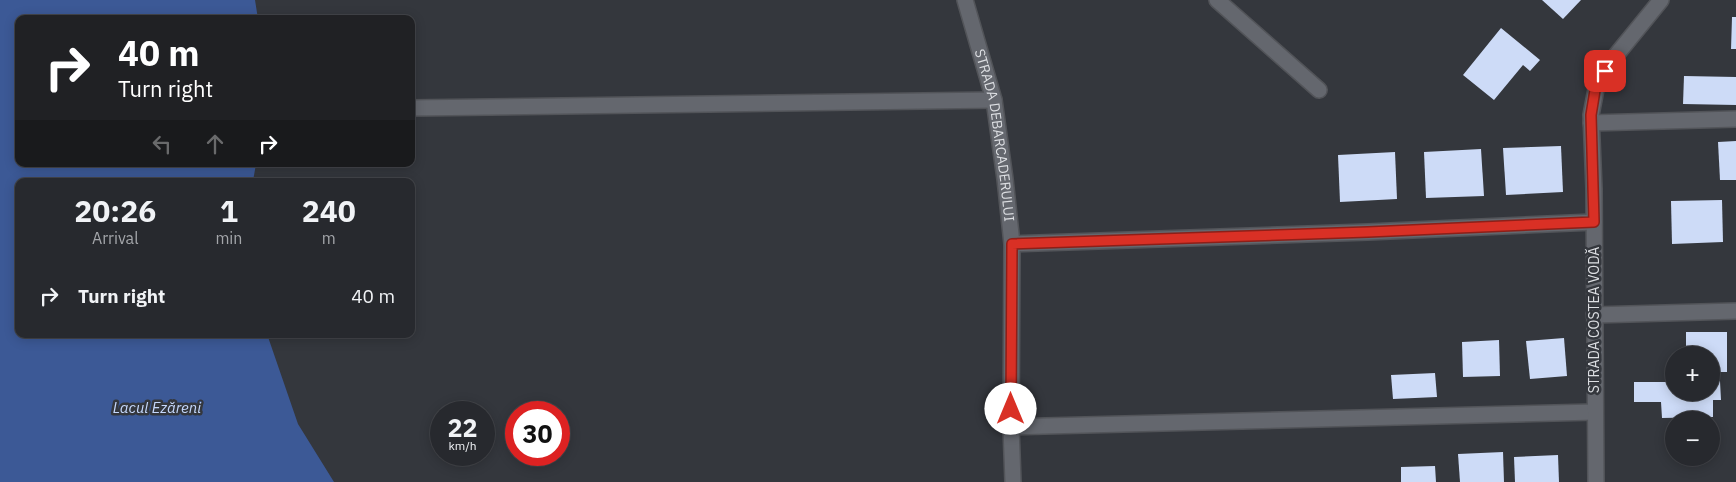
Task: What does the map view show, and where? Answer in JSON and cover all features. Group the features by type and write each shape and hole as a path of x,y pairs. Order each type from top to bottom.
{"street":[{"name":"STRADA DEBARCADERULUI","path":"965,0 994,100 1006,179 1012,244 1011,427 1013,482"},
{"path":"1218,0 1319,90"},
{"name":"STRADA COSTEA VODĂ","path":"1596,482 1594,222 1591,115 1596,84 1613,59 1661,0"},
{"path":"415,108 994,100"},
{"path":"1591,123 1736,119"},
{"path":"1012,244 1594,222"},
{"path":"1594,314 1736,311"},
{"path":"1011,427 1595,412"}],"water":[{"name":"Lacul Ezăreni","path":"0,0 255,0 257,15 15,15 15,167 255,167 254,178 15,178 15,338 268,338 298,424 334,482 0,482"}],"building":[{"path":"1542,0 1581,0 1563,19"},
{"path":"1732,17 1736,17 1736,49 1731,49"},
{"path":"1501,28 1540,60 1530,71 1523,65 1494,100 1463,75"},
{"path":"1684,76 1736,77 1736,105 1683,104"},
{"path":"1736,141 1736,180 1720,180 1718,142"},
{"path":"1561,146 1563,192 1506,195 1503,148"},
{"path":"1481,149 1484,196 1426,198 1424,152"},
{"path":"1395,152 1397,199 1340,202 1338,155"},
{"path":"1722,200 1723,242 1672,244 1671,201"},
{"path":"1686,332 1727,332 1727,372 1720,372 1720,346 1686,346"},
{"path":"1564,338 1567,376 1530,379 1526,341"},
{"path":"1499,340 1500,376 1463,377 1462,342"},
{"path":"1435,373 1437,397 1393,399 1391,375"},
{"path":"1634,382 1665,382 1665,401 1713,401 1713,411 1665,411 1665,418 1662,418 1661,402 1634,402"},
{"path":"1503,452 1504,482 1460,482 1458,454"},
{"path":"1558,455 1559,482 1515,482 1514,457"},
{"path":"1435,466 1436,482 1401,482 1401,467"}],"route":[{"path":"1011,409 1012,244 1594,222 1591,115 1596,84 1605,71"}]}
